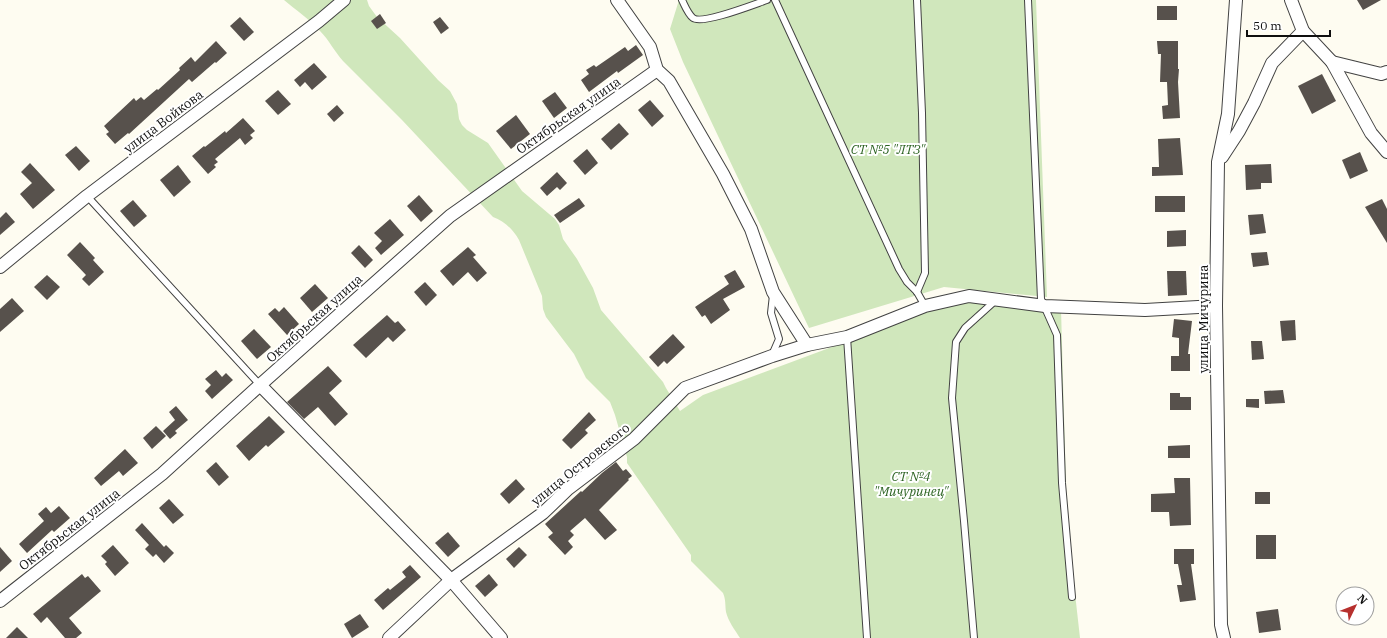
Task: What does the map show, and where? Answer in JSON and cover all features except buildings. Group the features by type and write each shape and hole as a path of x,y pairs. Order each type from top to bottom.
{"street":[{"name":"улица Войкова","path":"0,267 87,196 312,26 344,0"},
{"path":"616,0 650,46 657,70 668,81 723,174 751,229 773,292 806,345"},
{"name":"улица Мичурина","path":"1224,638 1221,617 1216,306 1218,162 1228,114 1236,0"},
{"path":"1291,0 1302,31 1332,62 1371,133 1387,152"},
{"path":"1218,162 1239,131 1272,64 1302,31"},
{"path":"1332,62 1381,74 1387,72"},
{"name":"Октябрьская улица","path":"0,601 162,474 450,216 657,70"},
{"name":"улица Островского","path":"389,638 451,580 543,513 568,489 634,439 685,388 806,345 847,337 925,306 969,296 1045,306 1145,310 1216,306"},
{"path":"260,385 451,580 502,638"}],"lane":[{"path":"682,0 693,18 698,20 711,19 767,0"},
{"path":"775,0 899,269 907,282 917,292 925,306"},
{"path":"917,0 922,113 925,274 917,292"},
{"path":"1028,0 1041,300 1057,335 1062,483 1072,597"},
{"path":"87,196 260,385"},
{"path":"772,356 779,338 771,313 773,292"},
{"path":"974,638 952,398 956,342 965,328 996,300"},
{"path":"847,337 867,638"}],"green space":[{"name":"СТ №4 \"Мичуринец\"","path":"284,0 367,0 369,6 377,17 400,38 450,91 457,104 459,119 462,125 467,130 488,143 522,191 555,219 559,225 563,239 577,259 593,288 601,310 663,382 680,411 703,395 961,299 1061,309 1067,522 1080,638 740,638 727,615 723,593 691,561 691,555 627,463 627,457 610,402 586,378 574,354 546,317 543,309 542,296 517,236 504,223 493,217 402,120 343,61 316,27"},
{"name":"СТ №5 \"ЛТЗ\"","path":"679,0 1036,0 1047,297 944,287 809,328 683,62 670,29"}]}
